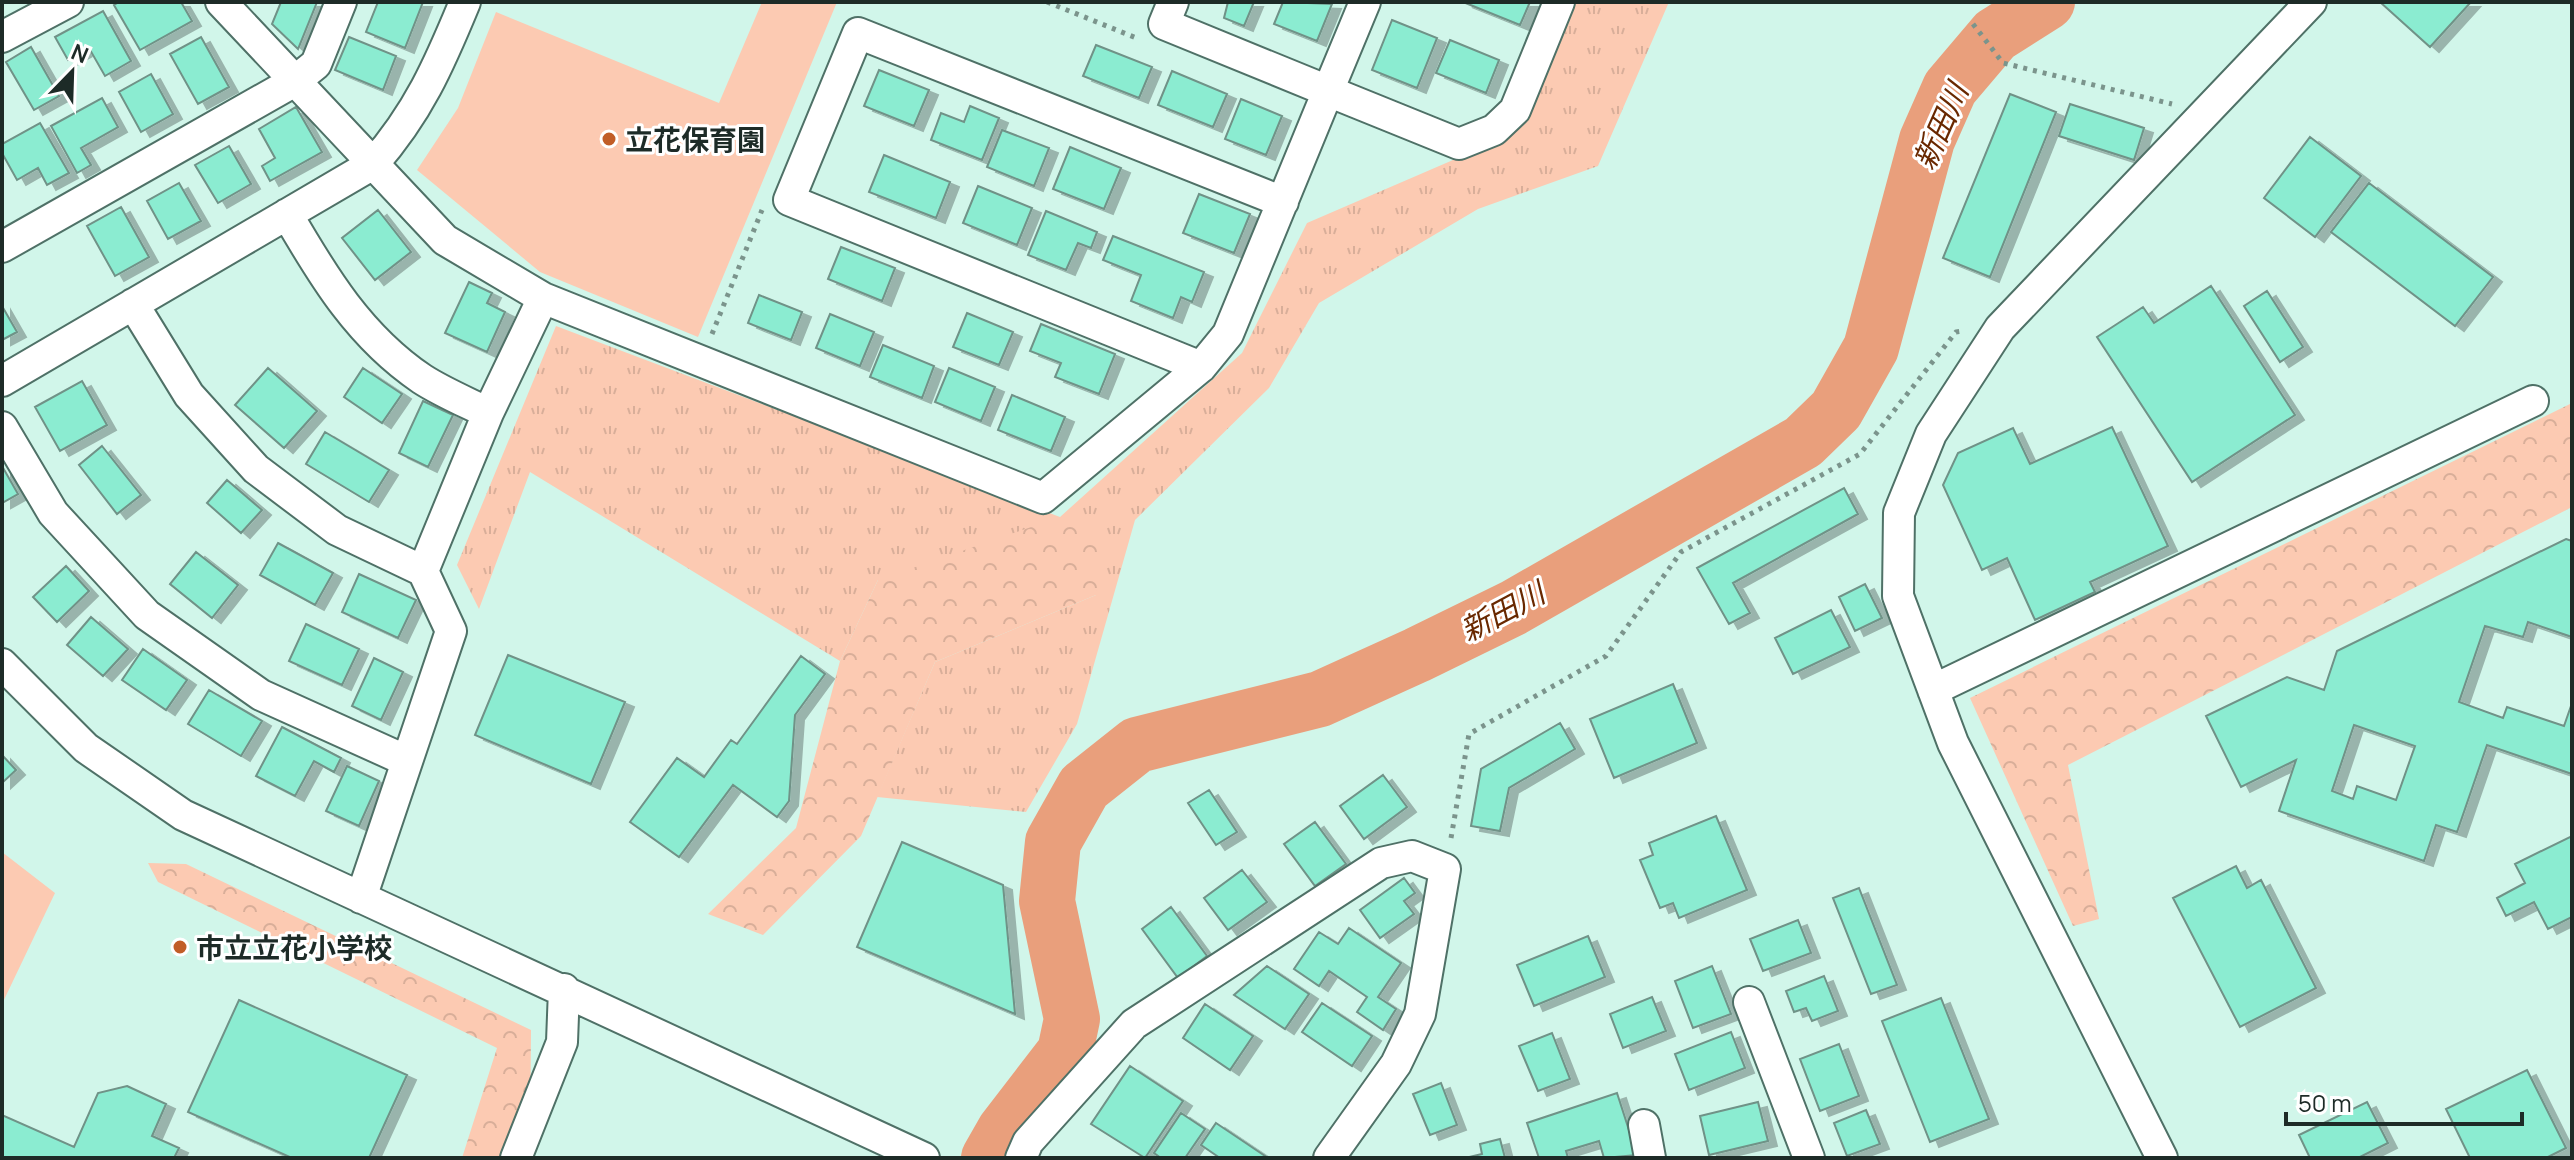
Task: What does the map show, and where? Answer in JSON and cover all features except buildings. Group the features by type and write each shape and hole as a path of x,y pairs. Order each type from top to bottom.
{"street":[{"path":"18,21 68,2"},
{"path":"221,2 445,240 543,298 1043,498 1201,367 1228,334 1365,2"},
{"path":"2,247 295,81 316,64 341,2"},
{"path":"2,381 373,164 405,128 434,77 465,2"},
{"path":"1173,2 1164,24 1459,144 1494,130 1515,110 1559,2"},
{"path":"2162,1158 1953,743 1898,596 1899,513 1931,434 2000,328 2311,2"},
{"path":"1201,367 789,200 858,33 1283,202"},
{"path":"287,214 333,293 374,341 423,380 488,413"},
{"path":"423,571 488,413 543,298"},
{"path":"133,304 189,395 256,469 337,530 423,571 451,631 361,898"},
{"path":"1933,690 2533,401"},
{"path":"2,427 53,513 147,615 261,695 407,761"},
{"path":"2,664 86,748 183,815 924,1158"},
{"path":"1021,1158 1028,1142 1134,1024 1381,863 1412,856 1445,869 1420,1014 1396,1064 1329,1158"},
{"path":"516,1158 562,1042 564,989"},
{"path":"1749,1002 1809,1158"},
{"path":"1644,1125 1650,1158"}],"path":[{"path":"1973,24 2003,63 2206,113"},
{"path":"1445,869 1469,734 1606,656 1681,552 1860,454 1956,332 2000,328"}],"green space":[{"name":"立花保育園","path":"762,2 837,2 698,337 540,272 417,170 458,108 496,12 719,103"},
{"path":"1573,2 1669,2 1598,166 1478,209 1319,303 1269,388 1135,520 1077,724 1026,812 877,797 935,662 1096,595 878,580 840,661 530,472 479,609 457,565 556,326 1060,517 1242,353 1307,223 1460,157 1524,124"},
{"path":"2572,403 2572,507 2068,765 2099,919 2073,926 1970,698"},
{"path":"1060,517 1106,542 1096,595 935,662 861,836 763,935 708,914 796,828 840,661 878,580"},
{"path":"2,852 55,893 2,1004"},
{"path":"148,863 186,864 531,1030 530,1158 462,1158 497,1048 158,882"}],"waterway":[{"name":"新田川","path":"989,1158 1005,1130 1065,1052 1072,1019 1047,901 1053,842 1084,787 1137,745 1320,699 1417,655 1513,608 1803,442 1836,410 1871,348 1927,140 1950,88 1995,35 2047,2"}],"place":[{"name":"立花保育園","path":"609,139"},
{"name":"市立立花小学校","path":"180,947"}]}
